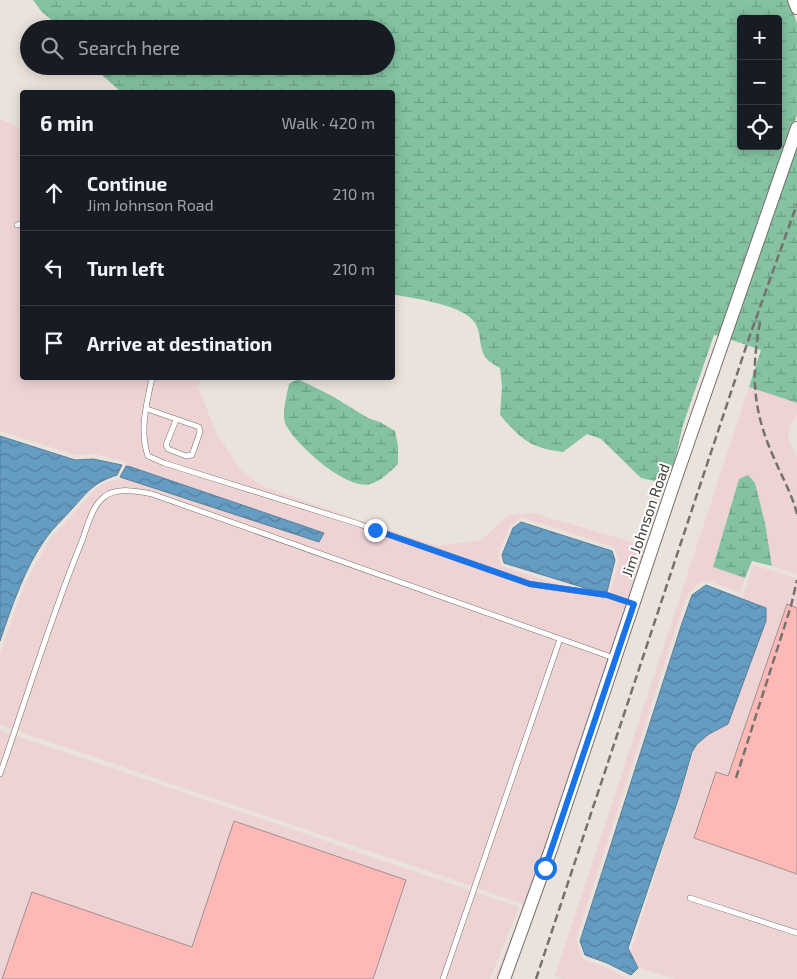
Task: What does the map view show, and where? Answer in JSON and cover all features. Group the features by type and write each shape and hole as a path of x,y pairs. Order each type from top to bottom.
{"street":[{"path":"794,0 797,8"},
{"name":"Jim Johnson Road","path":"504,979 552,849 615,658 797,128"}],"lane":[{"path":"152,380 144,432 148,456 164,463 359,524 530,584 607,595 634,604"},
{"path":"147,409 199,428 200,432 192,455 186,456 168,450 166,445 176,420"},
{"path":"0,774 75,558 94,510 104,497 124,490 152,494 615,658"},
{"path":"444,979 560,638"},
{"path":"690,898 797,933"}],"shaded area":[{"path":"0,119 20,128 20,380 200,380 198,387 216,432 240,469 260,485 438,546 481,540 509,515 533,513 646,546 547,848 498,979 494,979 523,909 521,903 0,725 0,653 29,576 49,540 102,484 120,477 319,542 323,533 126,466 126,463 123,461 94,454 76,455 0,431","holes":["521,517 614,547 619,561 609,596 596,596 501,566 498,554 510,526"]},
{"path":"749,387 797,403 797,414 790,425 788,437 797,457 797,574 772,566 765,523 739,479 713,567 745,578 740,593 707,580 697,585 688,594 576,940 583,959 629,979 563,979 555,976"},
{"path":"753,565 797,579 797,979 675,979 627,964"},
{"path":"0,730 519,907 490,979 0,979"}],"green space":[{"path":"33,0 790,0 797,24 797,115 720,336 714,335 683,425 674,464 668,474 654,481 641,478 601,439 587,434 563,452 542,448 527,441 500,415 502,386 500,368 490,362 484,355 479,331 475,323 460,311 449,307 395,294 395,90 119,90 102,75 395,75 395,20 52,20 41,11"},
{"path":"797,141 797,403 749,387 761,350 729,339"},
{"path":"300,380 395,431 398,446 398,464 389,473 371,484 349,481 323,465 300,444 286,425 284,416 289,384"},
{"path":"748,475 755,483 765,523 772,566 752,561 745,578 713,567 739,479"}],"water":[{"path":"0,436 75,460 93,459 122,465 117,475 102,481 87,492 46,538 25,575 0,641"},
{"path":"126,466 324,533 319,542 120,477"},
{"path":"521,522 612,551 615,560 607,592 598,592 504,563 502,555 513,528"},
{"path":"706,585 766,608 766,621 728,724 709,734 697,744 692,752 679,797 628,948 638,968 631,975 585,955 580,941 682,623 692,595"}],"building":[{"path":"787,604 797,608 797,874 694,838 716,772 728,776"},
{"path":"234,821 406,880 373,979 2,979 32,892 192,947"}],"railway":[{"path":"536,979 749,338 797,204"},
{"path":"760,322 755,358 755,391 761,424 797,514"},
{"path":"736,778 791,606 797,580"}],"route":[{"path":"375,530 530,584 607,595 634,604 545,868"}]}
